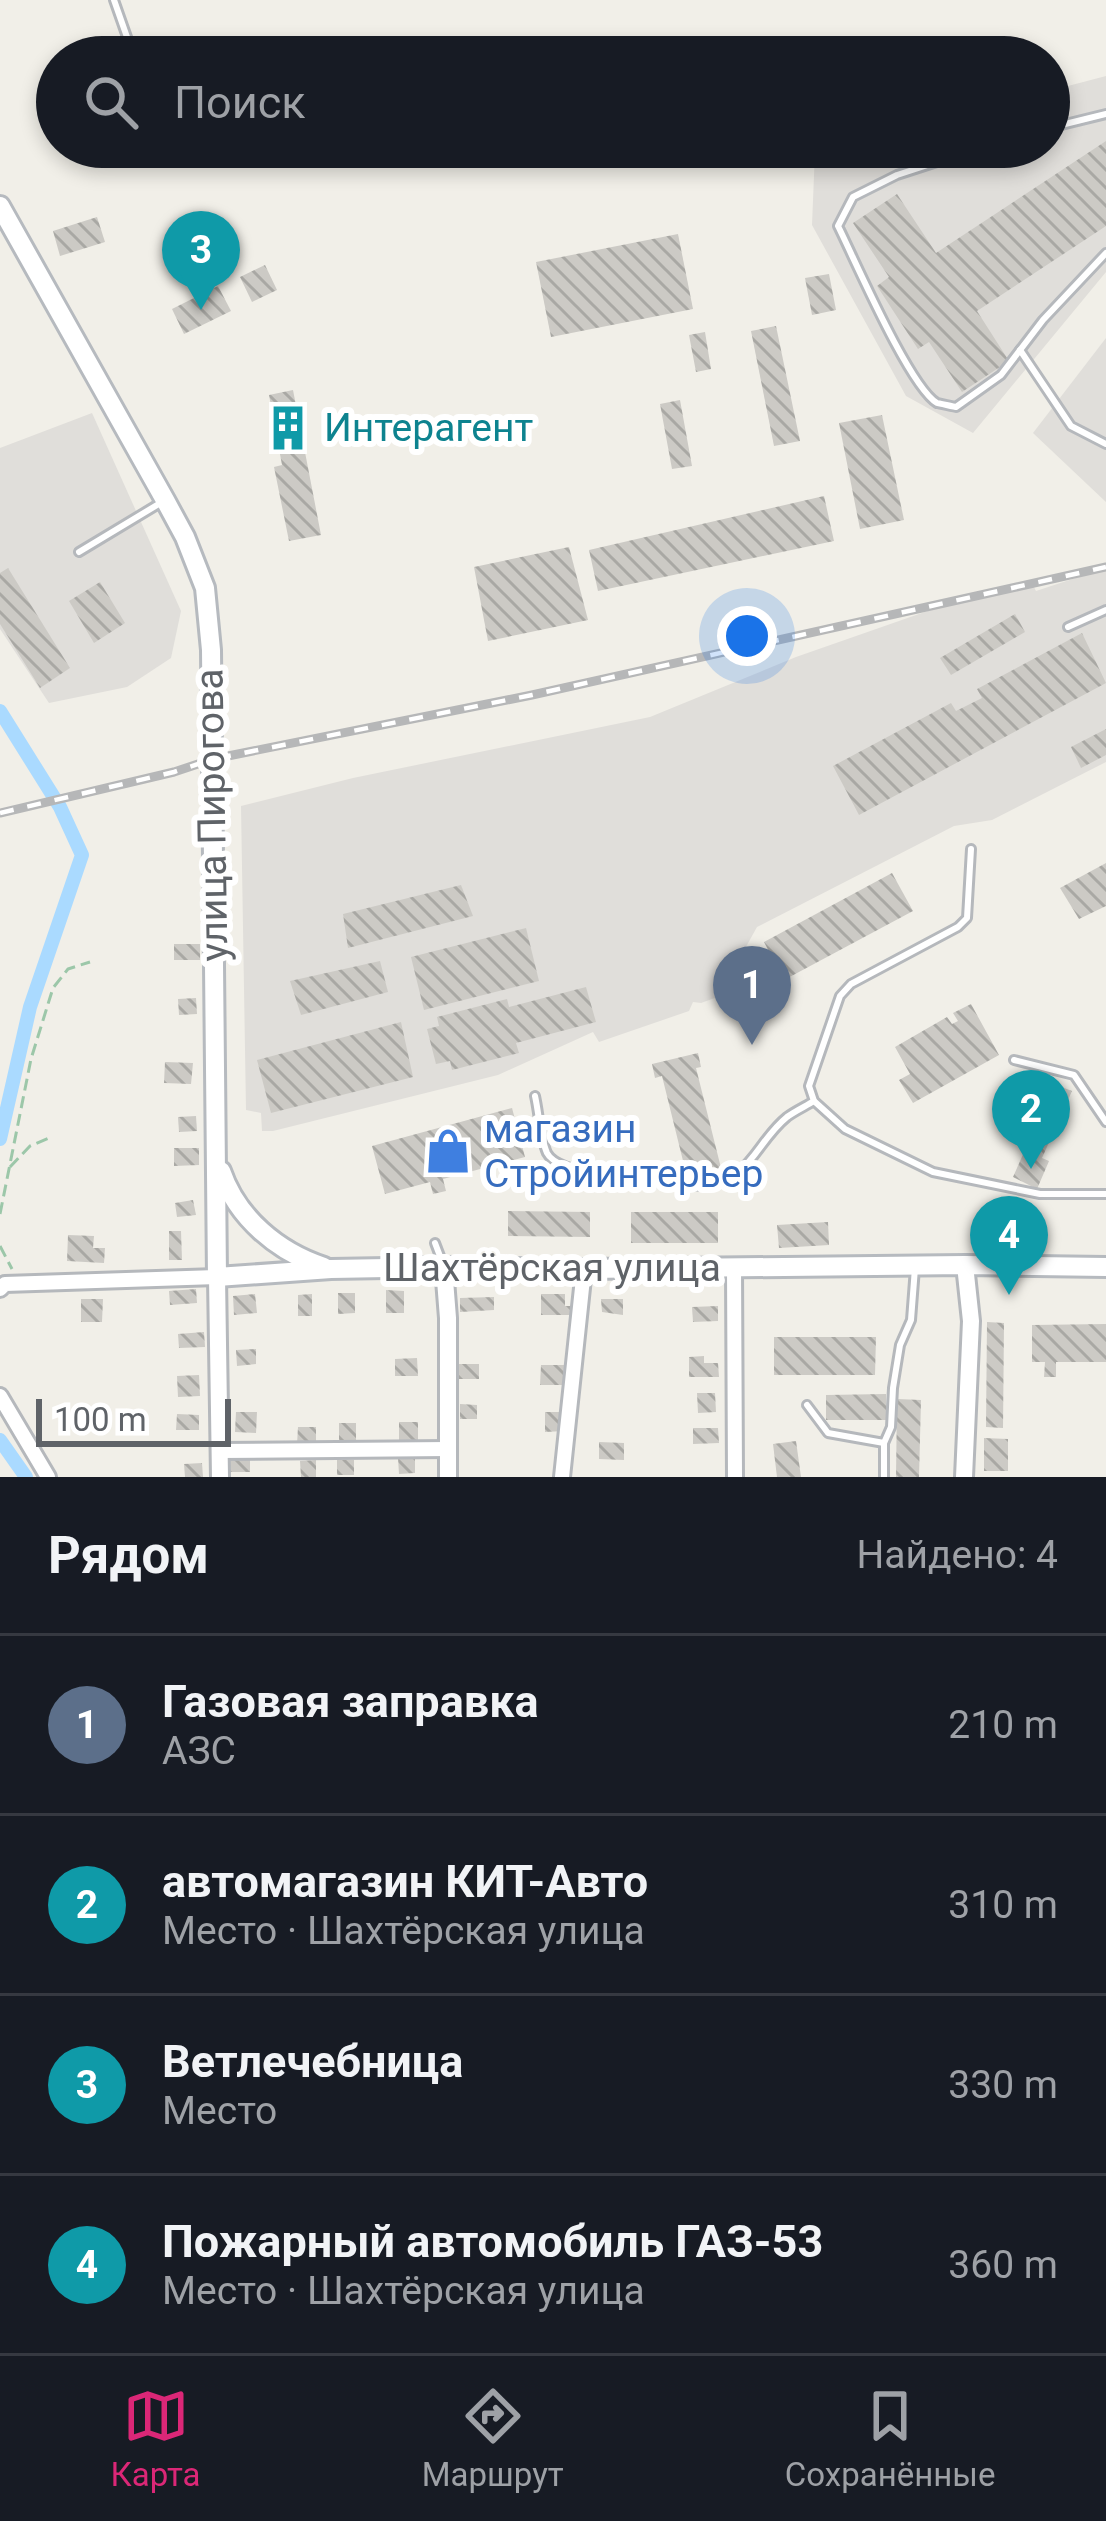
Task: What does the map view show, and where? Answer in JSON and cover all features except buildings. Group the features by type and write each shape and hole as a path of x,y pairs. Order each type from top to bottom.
{"main road":[{"name":"улица Пирогова","path":"0,206 165,500 205,587 211,650 217,1276"},
{"path":"216,1155 228,1189 249,1220 293,1255 331,1269"},
{"name":"Шахтёрская улица","path":"217,1276 444,1267 1106,1267"}],"street":[{"path":"964,1477 971,1321 965,1264"},
{"path":"444,1267 448,1477"},
{"path":"734,1268 735,1477"},
{"path":"562,1477 584,1269"},
{"name":"Шахтёрская улица","path":"0,1289 5,1284 217,1276"},
{"name":"улица Пирогова","path":"217,1276 220,1477"},
{"path":"0,1396 48,1477"},
{"path":"219,1451 448,1449"}],"lane":[{"path":"114,0 127,36"},
{"path":"1070,123 1106,114"},
{"path":"918,168 853,197 838,226 918,382 938,403 956,407 1001,375 1043,320 1106,253"},
{"path":"1020,350 1070,426 1106,444"},
{"path":"80,552 165,500"},
{"path":"1068,627 1106,610"},
{"path":"971,849 967,918 851,984 840,997 808,1086 814,1102 845,1129 933,1172 1040,1194 1106,1194"},
{"path":"1014,1060 1074,1075 1106,1122"},
{"path":"536,1096 546,1151 555,1164 583,1172 704,1186 722,1184 740,1171 786,1118 814,1102"},
{"path":"435,1243 444,1267"},
{"path":"884,1477 884,1443 891,1427 893,1388 900,1345 910,1320 916,1265"},
{"path":"807,1405 828,1432 884,1443"}],"path":[{"path":"0,1214 31,1059 53,988 68,969 90,962"},
{"path":"8,1168 30,1145 49,1138"},
{"path":"0,1246 6,1262 25,1284"}],"shaded area":[{"path":"1106,76 1106,272 973,433 906,396 812,225 814,168 1070,168 1070,85"},
{"path":"1106,338 1106,502 1033,433"},
{"path":"92,413 181,611 171,658 127,687 49,703 0,629 0,448"},
{"path":"1106,568 1106,762 992,820 954,826 757,927 742,954 741,981 723,995 693,1002 689,1011 599,1042 593,1032 498,1075 273,1131 262,1131 261,1113 246,1110 241,806 650,717 796,657 939,607 1031,581 1036,591"}],"waterway":[{"path":"0,711 60,807 82,855 30,1007 0,1139"},
{"path":"0,1440 26,1477"}],"railway":[{"path":"0,813 213,759 532,695 1106,567"}],"place":[{"name":"Ветлечебница","path":"201,310"},
{"name":"Интерагент","path":"288,428"},
{"name":"Газовая заправка","path":"752,1045"},
{"name":"магазин Стройинтерьер","path":"448,1151"},
{"name":"автомагазин КИТ-Авто","path":"1031,1169"},
{"name":"Пожарный автомобиль ГАЗ-53","path":"1009,1295"}]}
